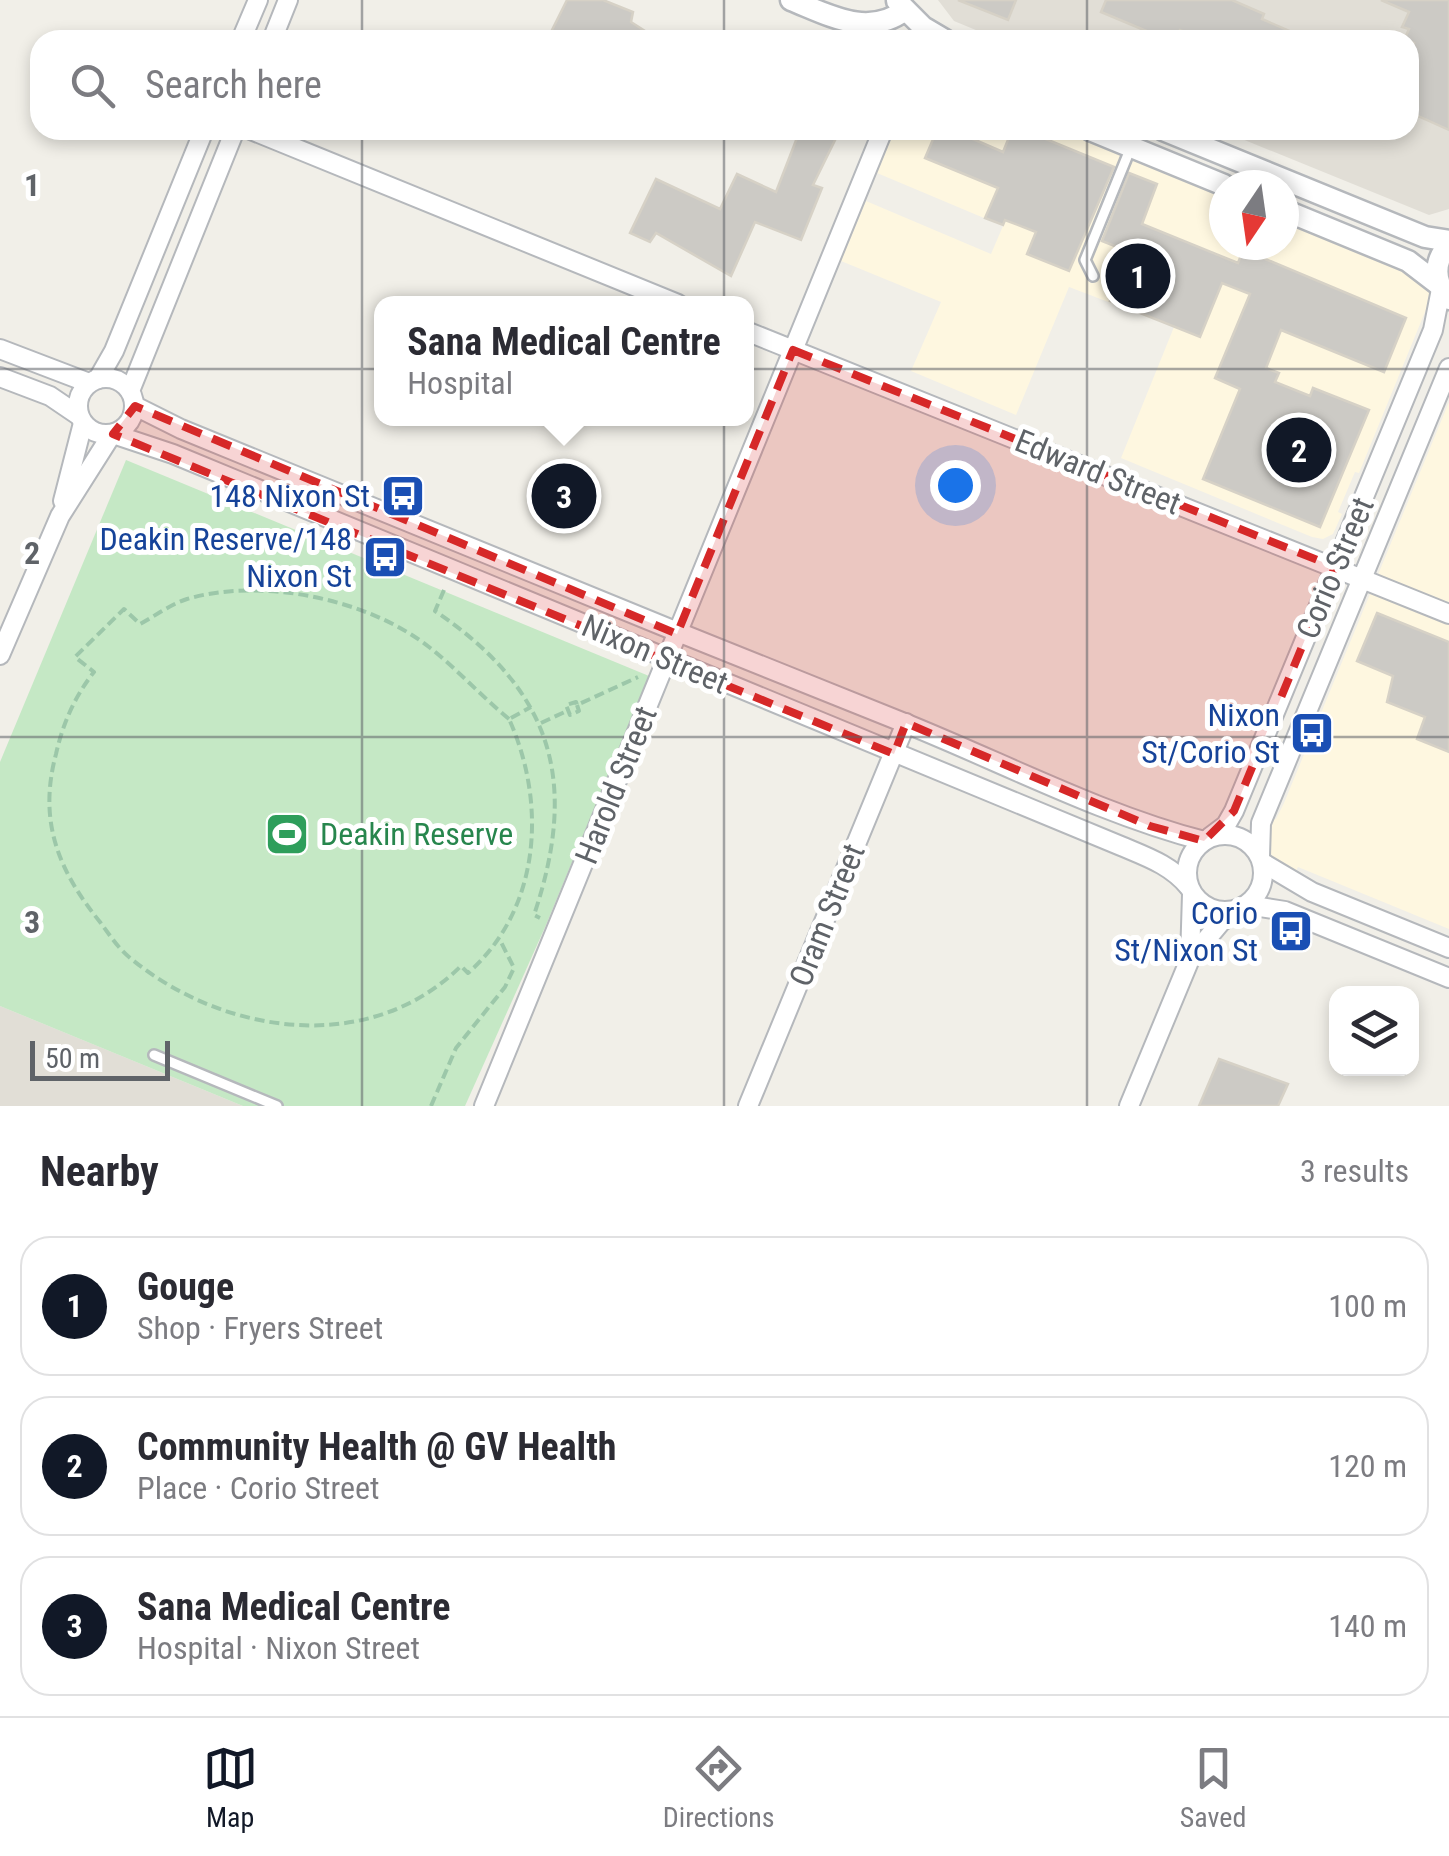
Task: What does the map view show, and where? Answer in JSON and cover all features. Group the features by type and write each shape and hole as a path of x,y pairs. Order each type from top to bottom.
{"street":[{"path":"245,30 258,0"},
{"path":"276,30 288,0"},
{"path":"791,0 857,24 897,12 928,30"},
{"path":"60,516 80,419 78,397 114,351 200,140"},
{"path":"0,656 60,516 112,434 128,424 132,399 231,140"},
{"path":"276,140 658,296"},
{"name":"Harold Street","path":"484,1106 879,140"},
{"path":"1114,140 1209,179"},
{"path":"1186,140 1425,237 1449,243 1438,260 1443,290"},
{"path":"1186,169 1196,144"},
{"path":"1299,216 1408,262 1443,290"},
{"name":"Corio Street","path":"1207,839 1226,825 1234,812 1434,330 1443,290"},
{"name":"Edward Street","path":"754,334 1449,614"},
{"path":"0,349 94,381 120,381 132,399"},
{"name":"Corio Street","path":"1262,860 1261,823 1449,368"},
{"path":"0,377 50,396 96,433 112,434"},
{"name":"Nixon Street","path":"132,399 181,428 677,634 906,723 1150,826 1207,839"},
{"name":"Nixon Street","path":"112,434 173,454 1161,863 1178,873 1191,890"},
{"name":"Oram Street","path":"748,1106 906,723"},
{"path":"1190,959 1188,861 1207,839 1224,834 1252,844 1262,860 1312,892 1449,948"},
{"path":"1129,1106 1190,959 1221,922 1243,907 1262,886 1262,860"},
{"path":"1191,890 1213,909 1243,907 1285,912 1449,978"}],"lane":[{"path":"1094,276 1085,260 1131,147"},
{"path":"154,1055 277,1106"}],"path":[{"path":"444,590 434,611 494,657 541,724 553,777 555,808 548,869 534,915 558,925"},
{"path":"239,592 294,593 342,603 384,620 427,645 509,719 530,777 533,821 521,896 500,940 468,972 461,966 400,1010 346,1025 316,1027 260,1022 164,984 125,954 78,895 57,857 50,814 52,769 63,724 94,672 75,656 124,609 140,624 186,599 239,592"},
{"path":"541,724 568,710 566,706 576,702 577,705 647,674"},
{"path":"509,719 531,707"},
{"path":"431,1106 456,1048 505,987 514,968 500,940"}],"highlighted area":[{"path":"793,350 1335,567 1234,811 1204,841 1150,826 906,723 894,754 113,434 135,406 677,634"}],"shaded area":[{"path":"938,0 1449,0 1449,209 1429,215 1245,140 1419,140 1419,30 976,30 954,21"},
{"path":"891,140 1088,140 1209,190 1209,260 1299,260 1299,227 1408,271 1432,290 1432,307 1427,307 1359,473 1355,472 1333,534 1323,539 1312,537 1121,458 1174,327 1069,287 1016,415 911,371 941,302 841,261 866,201 991,254 1003,226 877,173"},
{"path":"1449,402 1449,929 1298,867 1295,873 1274,860 1267,845 1270,820 1276,819 1284,803"},
{"path":"0,1006 243,1106 0,1106"}],"green space":[{"name":"Deakin Reserve","path":"126,460 649,676 546,925 465,1106 243,1106 0,1006 0,762"}],"building":[{"path":"567,0 603,0 633,12 631,22 643,30 552,30"},
{"path":"958,0 1016,0 1008,20"},
{"path":"1106,0 1232,0 1287,30 1144,30 1101,12"},
{"path":"1381,0 1449,0 1449,130 1419,116 1419,30 1402,27 1409,12"},
{"path":"796,140 835,140 813,185 822,188 801,240 755,222 731,276 656,233 650,242 630,233 656,179 720,209 737,174 776,192"},
{"path":"933,140 975,140 1003,152 1008,140 1048,140 1114,167 1069,271 1027,254 1036,232 1005,220 1003,225 985,218 998,188 925,158"},
{"path":"1129,173 1157,184 1142,224 1209,251 1209,260 1268,260 1406,318 1384,372 1281,330 1266,368 1279,373 1275,382 1310,396 1313,388 1369,410 1320,527 1203,479 1240,389 1215,378 1250,294 1222,283 1200,337 1110,301 1130,252 1102,241"},
{"path":"561,467 586,477 564,528 541,518"},
{"path":"1377,613 1449,642 1449,752 1417,739 1425,717 1387,702 1393,676 1357,661"},
{"path":"1219,1059 1288,1084 1278,1106 1199,1106"}],"place":[{"name":"Gouge","path":"1138,276"},
{"name":"Community Health @ GV Health","path":"1299,450"},
{"name":"148 Nixon St","path":"403,496"},
{"name":"Sana Medical Centre","path":"564,496"},
{"name":"Deakin Reserve/148 Nixon St","path":"385,557"},
{"name":"Nixon St/Corio St","path":"1312,733"},
{"name":"Deakin Reserve","path":"287,834"},
{"name":"Corio St/Nixon St","path":"1291,931"}]}
